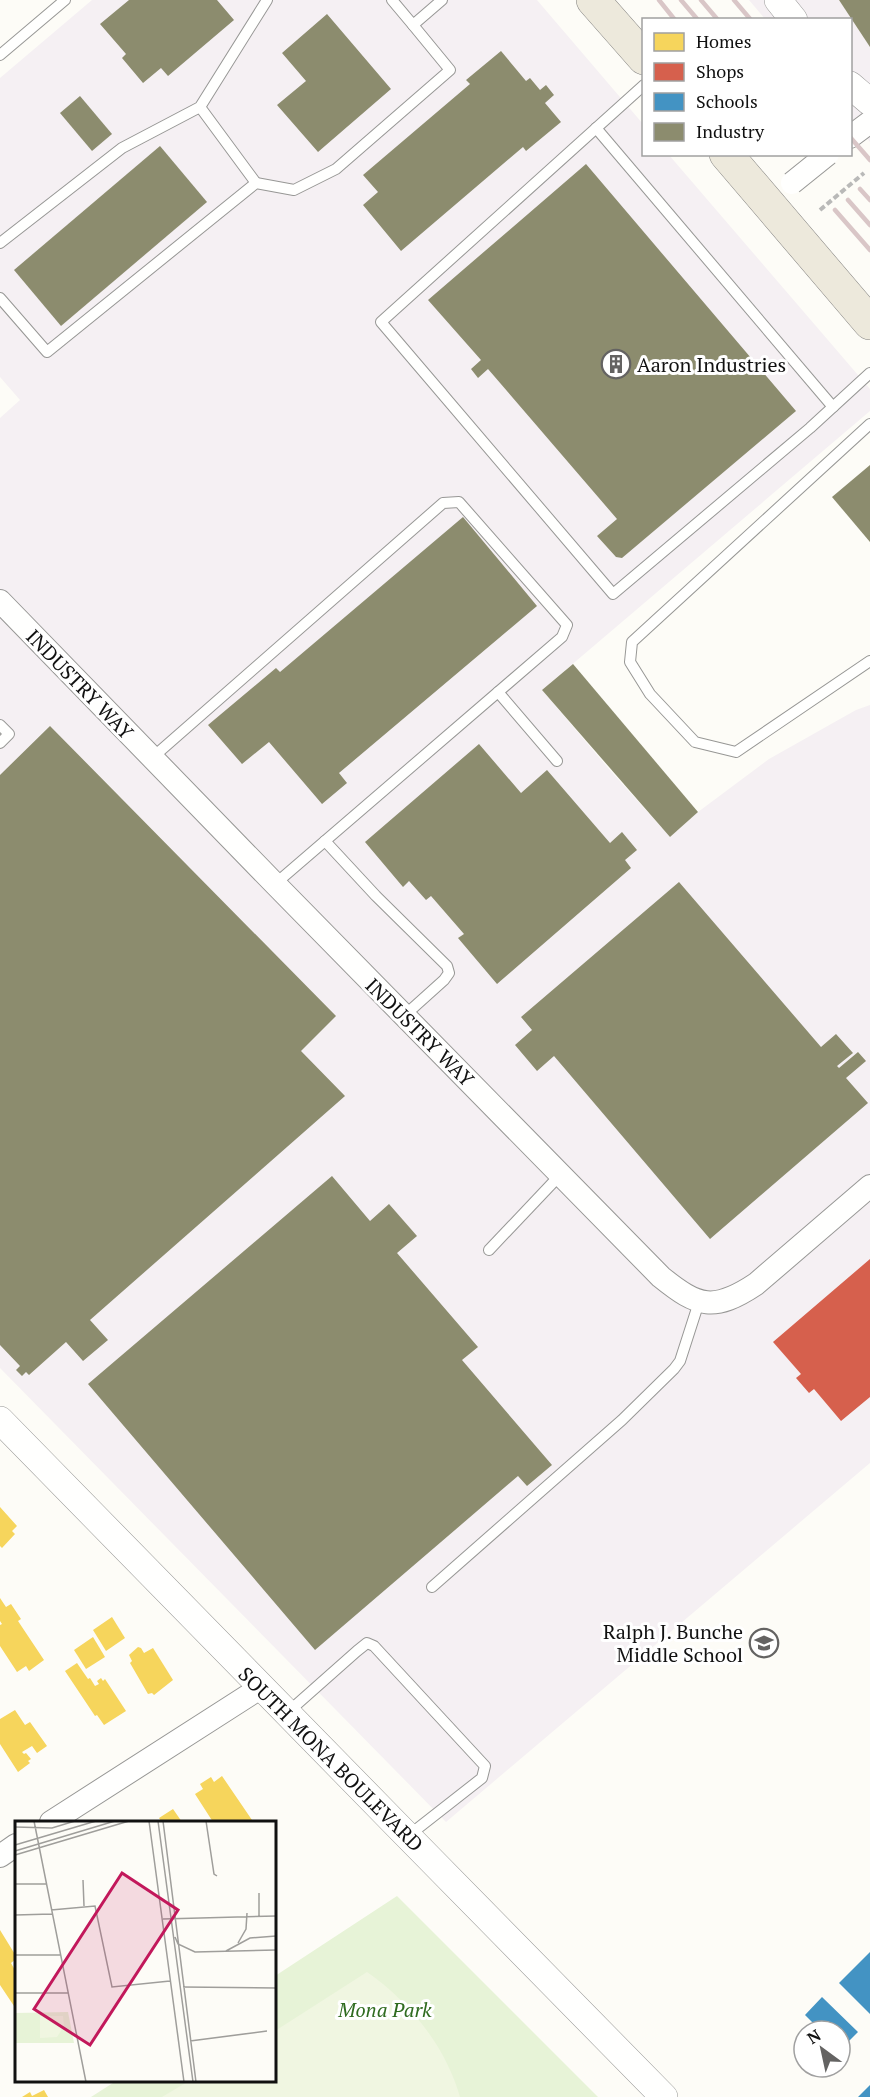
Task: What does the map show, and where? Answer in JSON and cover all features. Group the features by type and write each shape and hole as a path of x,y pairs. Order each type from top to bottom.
{"main road":[{"path":"593,0 642,56"},
{"path":"729,156 780,193 870,323"}],"street":[{"path":"778,0 792,18"},
{"path":"852,87 870,102"},
{"path":"852,136 870,122"},
{"path":"780,193 826,156"},
{"name":"INDUSTRY WAY","path":"0,601 661,1277 680,1292 699,1302"},
{"path":"699,1302 718,1302 747,1290 870,1186"},
{"name":"SOUTH MONA BOULEVARD","path":"0,1420 260,1688 664,2097"},
{"path":"53,1821 260,1688"},
{"path":"0,1856 15,1846"}],"lane":[{"path":"0,55 65,0"},
{"path":"0,243 122,148 200,107 267,0"},
{"path":"200,107 256,183 294,190 336,170 450,70 392,0"},
{"path":"413,25 442,0"},
{"path":"642,87 381,322 613,594 870,373"},
{"path":"596,128 833,407"},
{"path":"0,298 47,352 256,183"},
{"path":"870,424 632,642 630,662 650,694 695,742 736,752 870,661"},
{"path":"152,758 443,503 459,502 567,625 562,637 275,884"},
{"path":"498,692 557,761"},
{"path":"0,725 9,734 0,743"},
{"path":"325,841 376,896 447,966 449,973 444,980 404,1016"},
{"path":"489,1250 561,1174"},
{"path":"432,1587 622,1420 674,1369 680,1361 699,1302"},
{"path":"287,1713 367,1643 374,1646 485,1766 482,1778 408,1836"}],"path":[{"path":"820,210 864,173"}],"shaded area":[{"path":"92,0 537,0 642,123 642,156 670,156 870,389 870,411 542,690 670,837 698,812 769,759 856,710 870,705 870,1463 446,1822 0,1368 0,418 20,400 0,377 0,78"},
{"path":"749,0 870,0 870,142 852,120 852,18 764,18"}],"green space":[{"name":"Mona Park","path":"397,1896 598,2097 91,2097 114,2082 276,2082 276,1975"},
{"path":"367,1972 397,1997 424,2027 445,2060 460,2097 162,2097 187,2082 276,2082 276,2030"}],"building: Homes":[{"path":"0,1507 17,1526 12,1531 15,1534 2,1548 0,1546"},
{"path":"0,1598 6,1607 11,1604 21,1619 18,1621 44,1660 29,1671 26,1666 17,1672 0,1646 0,1625 2,1624"},
{"path":"112,1617 125,1638 106,1651 93,1630"},
{"path":"93,1637 105,1657 86,1669 74,1650"},
{"path":"138,1647 144,1653 153,1648 173,1680 154,1695 148,1694 130,1663 132,1661 129,1655"},
{"path":"77,1663 95,1686 99,1684 97,1681 101,1678 103,1681 105,1679 126,1711 104,1725 97,1715 95,1716 65,1671"},
{"path":"15,1710 25,1725 30,1722 47,1746 37,1753 32,1746 22,1752 31,1759 28,1761 30,1763 18,1772 0,1744 0,1719"},
{"path":"222,1776 252,1820 212,1821 195,1794 203,1789 200,1784 211,1777 214,1782"},
{"path":"173,1809 181,1821 161,1821 159,1818"},
{"path":"0,1930 15,1954 15,1960 11,1963 15,1970 15,2006 0,1985"},
{"path":"44,2090 48,2097 22,2097 30,2092 32,2096"}],"building: Shops":[{"path":"870,1259 870,1397 841,1421 814,1389 809,1393 796,1378 801,1374 773,1342"}],"building: Schools":[{"path":"870,1952 870,2014 839,1983"},
{"path":"822,1997 845,2019 809,2019 805,2015"},
{"path":"852,2026 858,2032 852,2038"},
{"path":"870,2085 870,2097 858,2097"}],"building: Industry":[{"path":"129,0 217,0 234,20 168,76 161,68 143,83 122,58 126,54 100,24"},
{"path":"839,0 870,0 870,47 852,18"},
{"path":"327,14 391,89 318,152 277,105 306,81 282,53"},
{"path":"501,51 526,81 530,78 540,90 546,85 554,95 545,103 561,122 526,151 523,147 401,251 363,205 378,192 363,175 470,84 466,80"},
{"path":"80,96 112,134 92,151 60,113"},
{"path":"160,146 207,202 61,326 14,270"},
{"name":"Aaron Industries","path":"586,164 796,411 622,558 616,557 597,536 617,519 488,369 478,378 471,369 481,360 428,300"},
{"path":"870,465 870,542 832,497"},
{"path":"463,517 537,606 339,773 347,783 322,804 269,742 242,764 208,725 276,668 280,672"},
{"path":"573,664 698,812 670,837 542,690"},
{"path":"50,726 336,1016 301,1051 345,1096 90,1320 108,1340 83,1361 66,1342 29,1375 26,1372 22,1376 16,1370 20,1366 0,1345 0,775"},
{"path":"479,744 521,793 547,770 610,843 622,832 637,850 625,860 631,868 497,984 458,938 464,934 431,896 426,900 409,881 403,887 365,842"},
{"path":"679,882 821,1047 836,1034 853,1053 837,1066 839,1068 858,1052 866,1061 846,1078 868,1103 710,1239 554,1056 537,1071 515,1045 532,1030 521,1017"},
{"path":"332,1176 370,1221 389,1204 417,1236 397,1253 478,1347 462,1360 552,1465 527,1486 518,1476 315,1650 88,1384"}],"railway":[{"path":"659,0 673,18"},
{"path":"681,0 696,18"},
{"path":"701,0 716,18"},
{"path":"734,0 749,18"},
{"path":"852,139 870,160"},
{"path":"860,189 870,200"},
{"path":"848,200 870,225"},
{"path":"835,210 870,250"}],"place":[{"name":"Aaron Industries","path":"616,364"},
{"name":"Ralph J. Bunche Middle School","path":"764,1643"}]}
